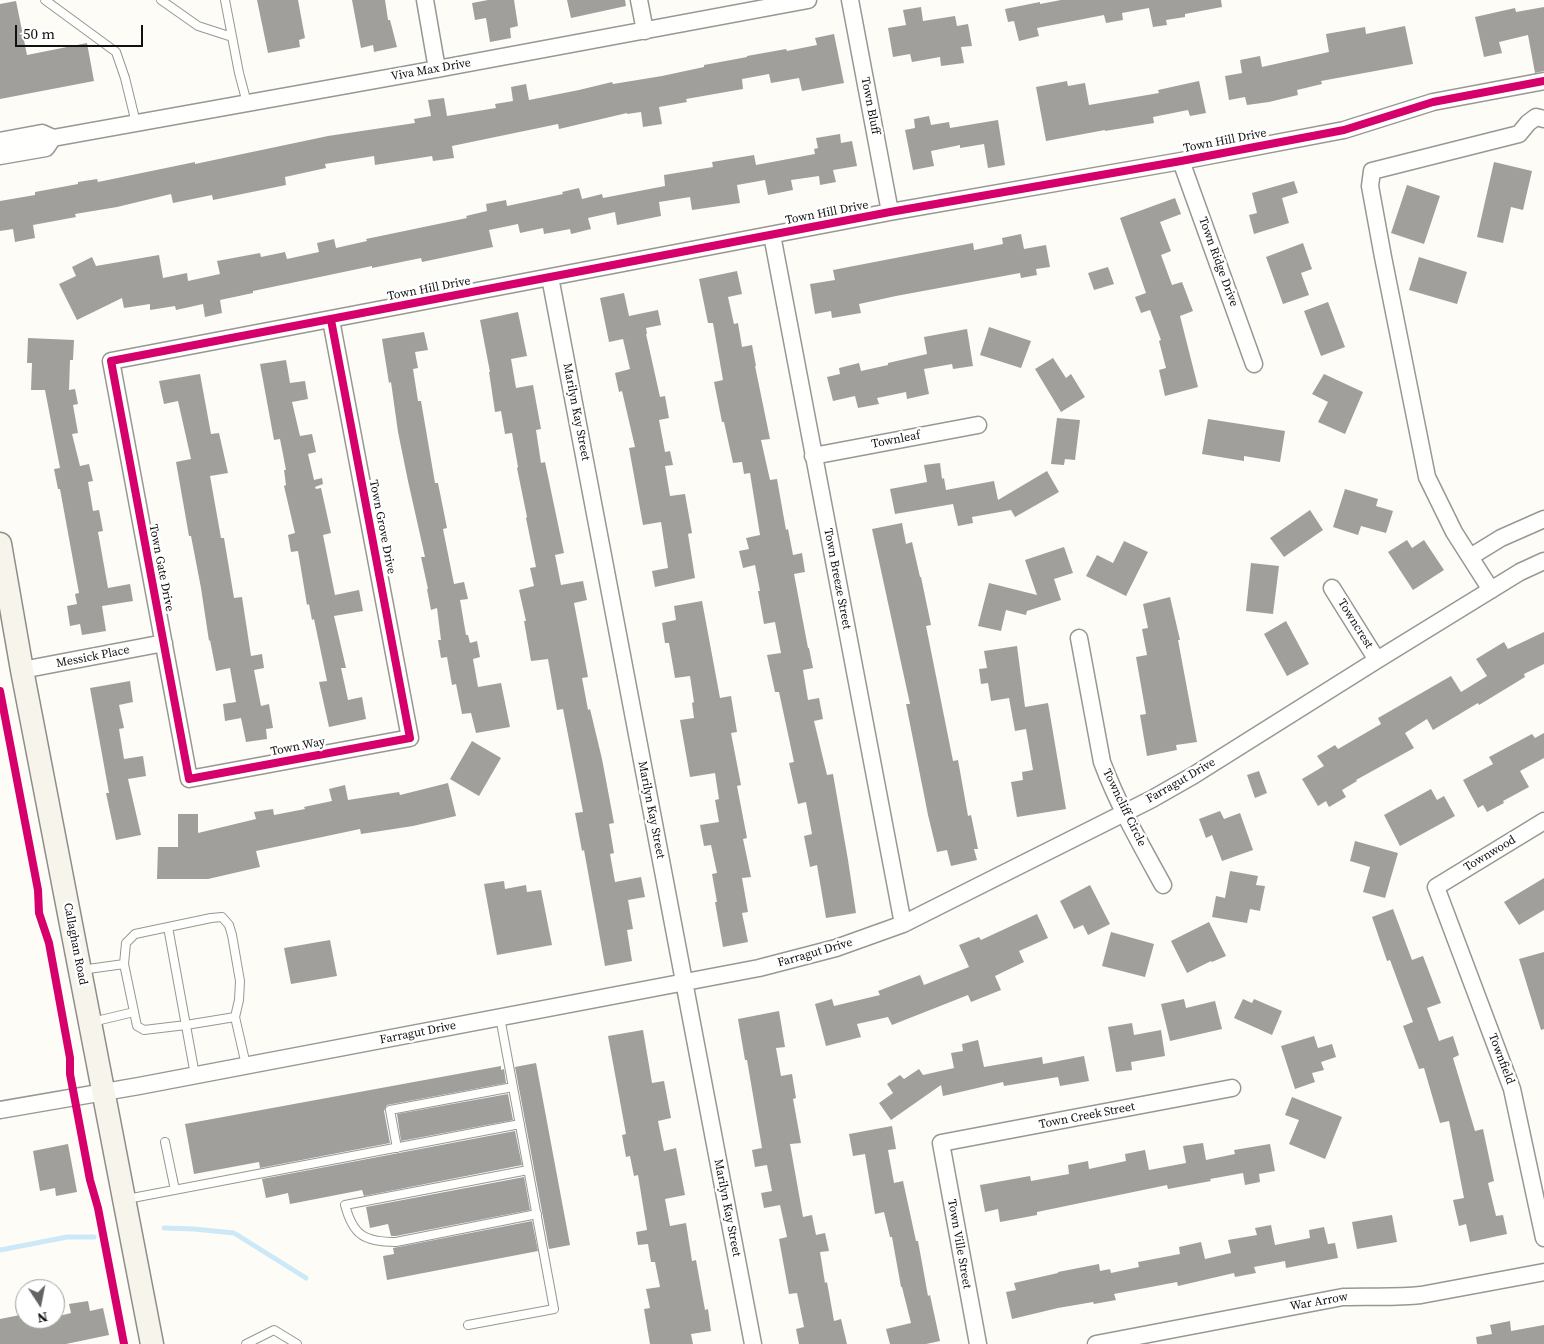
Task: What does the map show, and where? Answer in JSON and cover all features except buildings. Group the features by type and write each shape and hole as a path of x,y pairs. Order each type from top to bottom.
{"main road":[{"name":"Callaghan Road","path":"0,544 22,670 152,1344"}],"street":[{"path":"424,0 438,69"},
{"path":"639,0 645,31"},
{"name":"Viva Max Drive","path":"0,141 42,133 52,138 808,0"},
{"name":"Town Bluff","path":"850,0 890,212"},
{"name":"Town Hill Drive","path":"112,361 890,212 1181,161 1344,130 1433,102 1544,81"},
{"path":"1491,590 1454,532 1427,477 1370,186 1372,171 1519,134 1536,117 1544,119"},
{"name":"Viva Max Drive","path":"0,156 46,148 52,138"},
{"name":"Town Ridge Drive","path":"1181,161 1254,364"},
{"name":"Town Breeze Street","path":"772,235 903,924"},
{"name":"Marilyn Kay Street","path":"550,277 752,1344"},
{"name":"Town Grove Drive","path":"331,320 410,738"},
{"name":"Town Gate Drive","path":"112,361 190,779"},
{"name":"Townleaf","path":"813,456 978,425"},
{"path":"1470,557 1501,538 1544,519"},
{"name":"Farragut Drive","path":"0,1110 684,983 759,968 836,948 903,924 1152,799 1194,775 1520,572 1544,561"},
{"name":"Towncrest","path":"1332,588 1377,660"},
{"name":"Towncliff Circle","path":"1079,638 1102,762 1124,812 1163,885"},
{"name":"Messick Place","path":"22,670 164,644"},
{"name":"Town Way","path":"190,779 410,738"},
{"name":"Townwood","path":"1436,887 1544,821"},
{"name":"Townfield","path":"1436,887 1512,1089 1544,1238"},
{"name":"Town Creek Street","path":"941,1143 1232,1088"},
{"name":"Town Ville Street","path":"941,1143 978,1344"},
{"name":"War Arrow","path":"1096,1344 1343,1297 1409,1297 1544,1272"}],"lane":[{"path":"161,0 198,26 232,37"},
{"path":"225,0 239,73 247,103"},
{"path":"51,2 116,52 125,78 136,123"},
{"path":"235,1016 144,1030 136,1026 124,964 126,943 134,934 222,917 229,925 232,935 240,981 239,1000 235,1016 246,1065"},
{"path":"168,927 195,1075"},
{"path":"80,970 124,964"},
{"path":"90,1022 134,1012"},
{"path":"468,1325 554,1309 500,1017"},
{"path":"397,1148 390,1110 513,1087"},
{"path":"124,1200 520,1124"},
{"path":"165,1142 175,1190"},
{"path":"528,1170 346,1205 349,1219 356,1230 368,1239 383,1242 396,1242 537,1214"},
{"path":"246,1344 274,1330 297,1344"}],"waterway":[{"path":"164,1228 234,1233 306,1278"},
{"path":"0,1250 67,1237 94,1237"}],"cycle path":[{"path":"331,320 410,738 189,779 111,361 890,212 1181,161 1344,130 1433,102 1544,81"},
{"path":"0,691 38,890 39,913 49,943 70,1058 70,1074 124,1344"}]}
